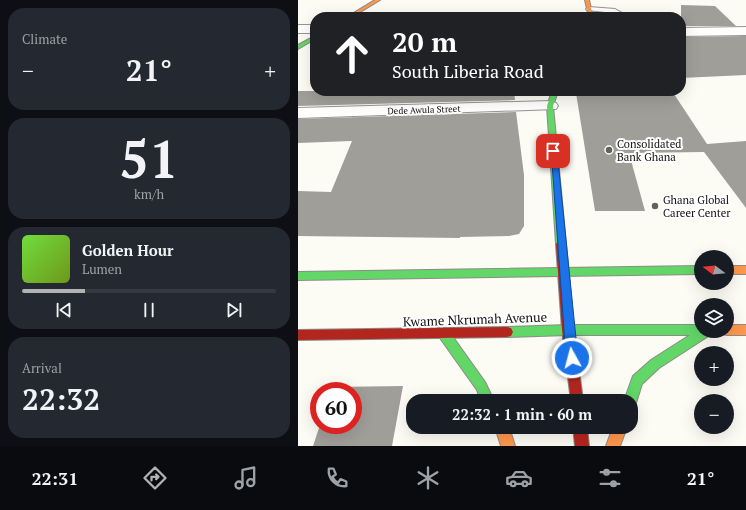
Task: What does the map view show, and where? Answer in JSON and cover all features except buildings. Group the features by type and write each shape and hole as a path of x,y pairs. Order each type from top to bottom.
{"main road":[{"path":"358,12 378,0"},
{"path":"298,47 310,40"},
{"path":"553,96 550,106 568,330 576,394"},
{"path":"298,276 694,270"},
{"path":"734,270 746,270"},
{"name":"Kwame Nkrumah Avenue","path":"298,335 444,334 568,330 694,330"},
{"path":"734,330 746,330"},
{"path":"444,334 481,386 485,394"},
{"path":"632,394 637,380 654,364 695,338"},
{"path":"504,434 508,446"},
{"path":"581,434 582,446"},
{"path":"612,446 617,434"}],"street":[{"path":"298,29 310,29"},
{"path":"686,32 746,31"},
{"name":"Dede Awula Street","path":"298,113 550,106"}],"lane":[{"path":"589,9 617,12"}],"traffic: fast":[{"path":"298,47 310,40"},
{"path":"553,96 550,106 561,244"},
{"path":"563,271 694,270"},
{"path":"298,276 563,271"},
{"path":"568,330 694,330"},
{"path":"507,332 568,330"},
{"path":"444,334 481,386 485,394"},
{"path":"632,394 637,380 655,364 695,338"}],"traffic: slow":[{"path":"358,12 378,0"},
{"path":"587,0 590,12"},
{"path":"734,270 746,270"},
{"path":"734,330 746,330"},
{"path":"504,434 508,446"},
{"path":"613,446 617,434"}],"traffic: jam":[{"path":"561,244 568,330 576,394"},
{"path":"298,335 507,332"},
{"path":"581,434 582,446"}],"place":[{"name":"Consolidated Bank Ghana","path":"609,150"},
{"name":"Ghana Global Career Center","path":"655,206"}],"route":[{"path":"553,151 568,330 572,358"}]}
